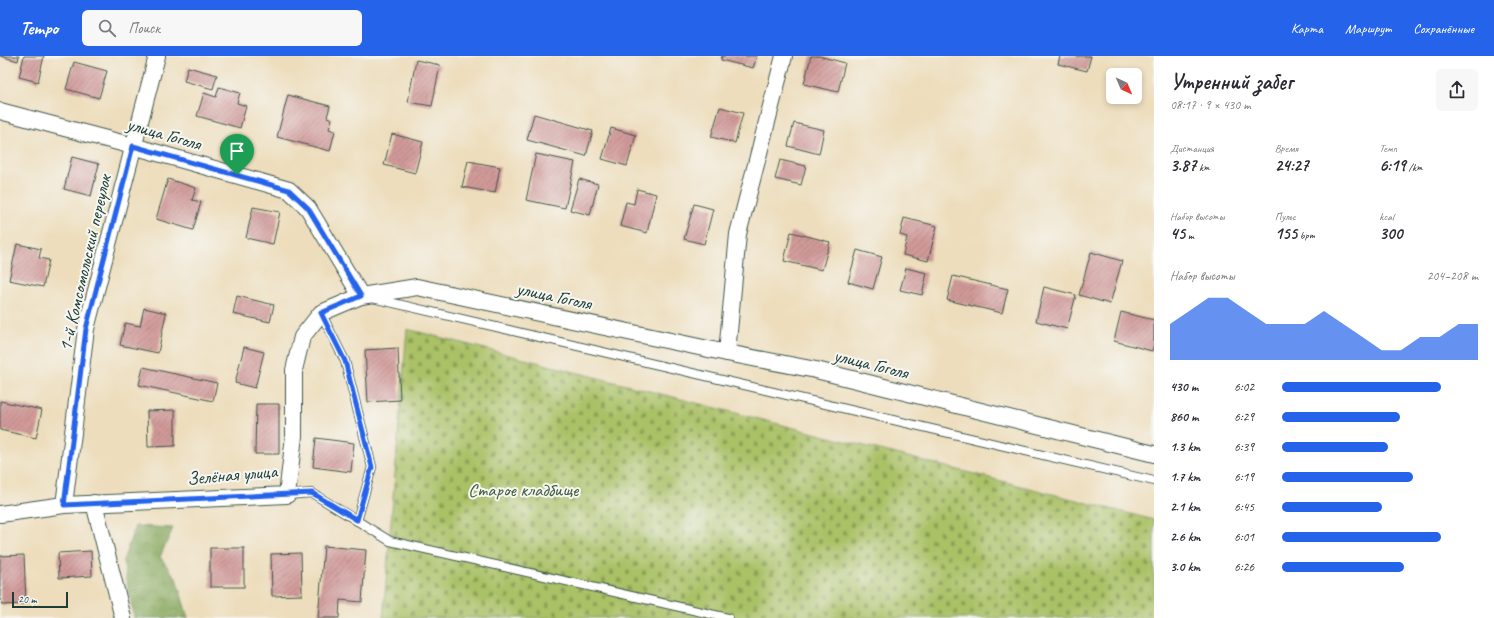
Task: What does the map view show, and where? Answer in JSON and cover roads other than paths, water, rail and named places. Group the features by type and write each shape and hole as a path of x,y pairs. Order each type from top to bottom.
{"street":[{"name":"1-й Комсомольский переулок","path":"64,505 86,329 157,56"},
{"path":"727,353 738,234 784,56"},
{"name":"улица Гоголя","path":"0,111 133,146 289,190 308,208 361,296 417,287 727,353 816,370 1154,454"},
{"name":"Зелёная улица","path":"0,514 64,505 94,503 287,495 294,436 294,370 302,338 321,313 361,296"},
{"path":"94,503 123,618"}],"lane":[{"path":"361,296 1154,481"},
{"path":"321,313 345,361 372,467 357,520"},
{"path":"287,495 312,493 390,541 728,618"}],"park label":[{"name":"Старое кладбище","path":"523,490"}]}
